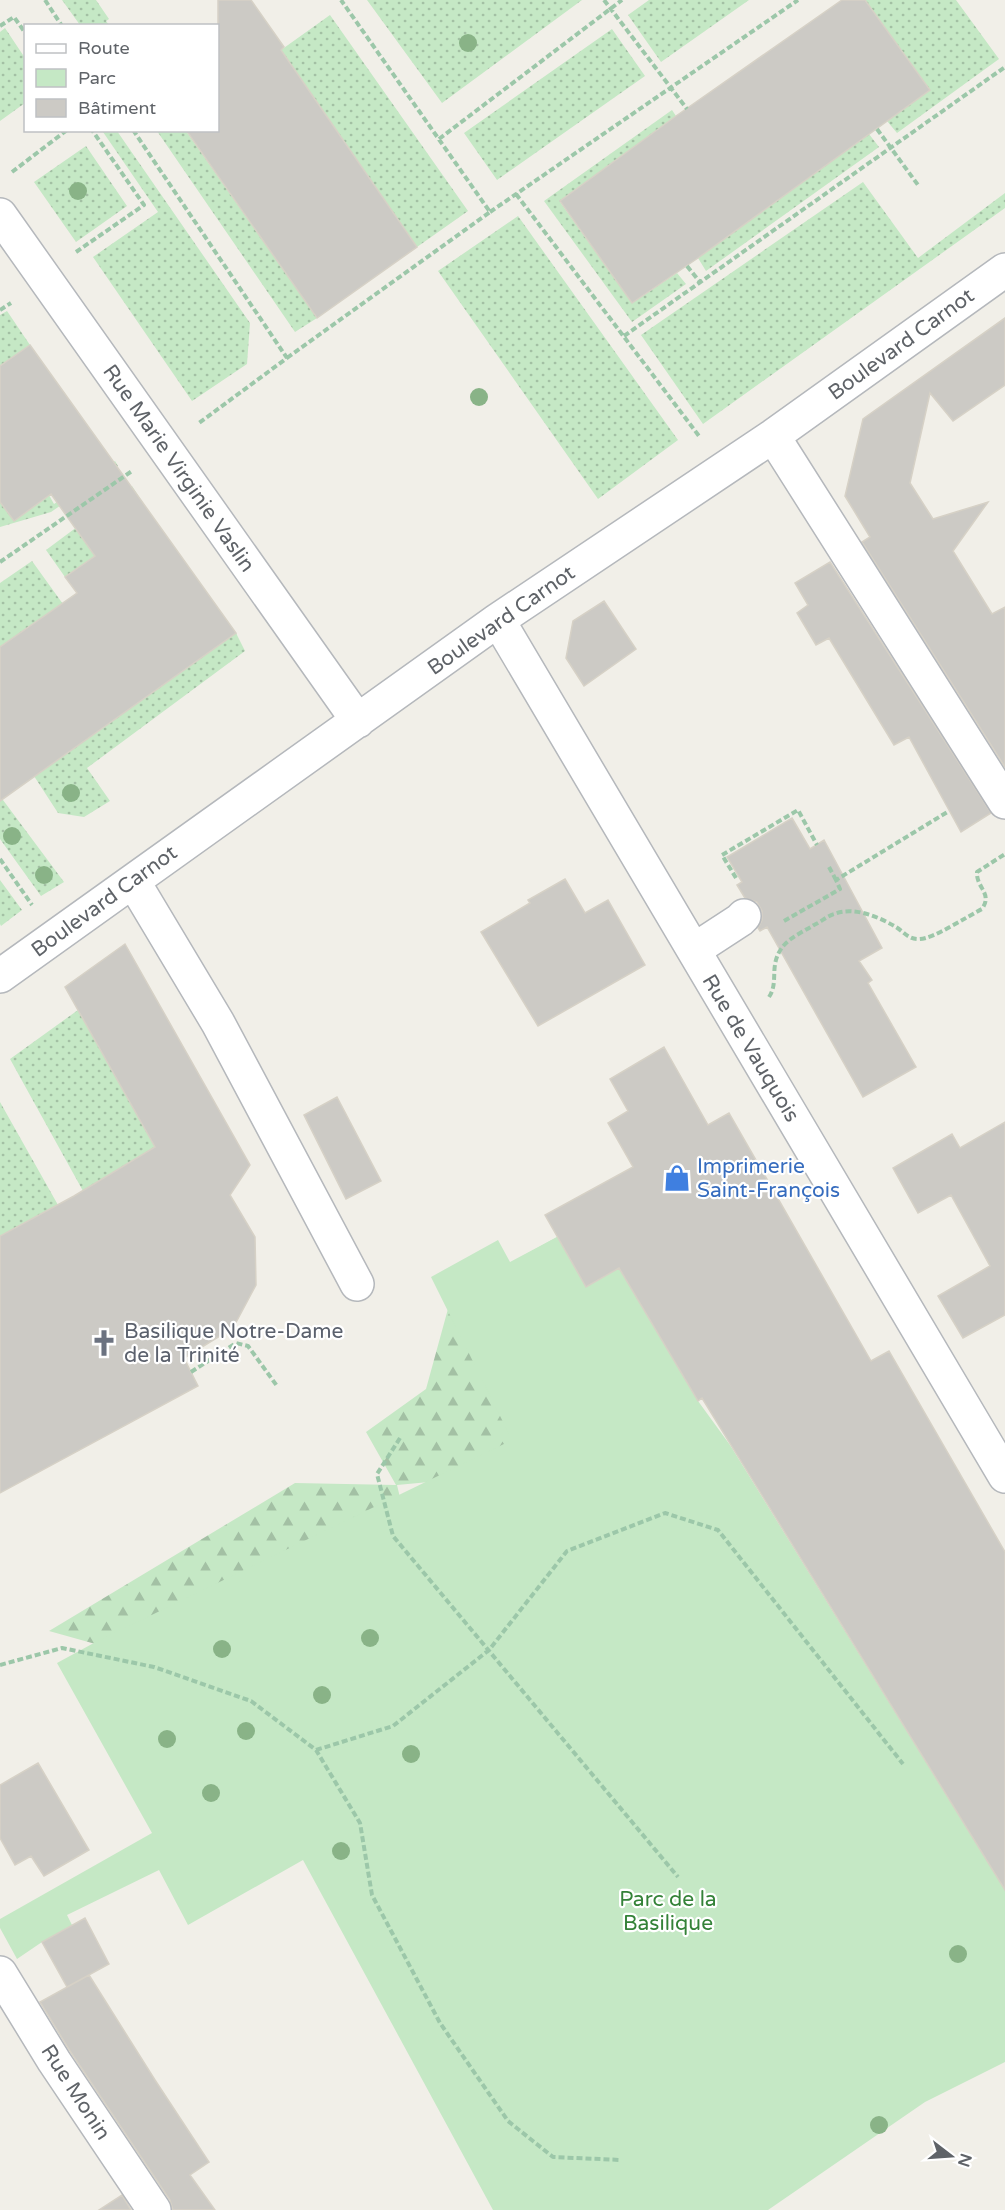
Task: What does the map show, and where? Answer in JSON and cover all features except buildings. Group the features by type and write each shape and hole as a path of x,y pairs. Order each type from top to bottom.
{"street":[{"name":"Rue Marie Virginie Vaslin","path":"0,216 358,721"},
{"name":"Boulevard Carnot","path":"0,976 498,620 773,436 1005,270"},
{"path":"773,436 1005,802"},
{"name":"Rue de Vauquois","path":"498,620 1005,1476"},
{"path":"133,880 218,1023 357,1284"},
{"path":"694,950 740,921 744,916"},
{"name":"Rue Monin","path":"0,1973 54,2061 154,2210"}],"path":[{"path":"45,0 61,24"},
{"path":"341,0 490,212"},
{"path":"604,0 687,109"},
{"path":"439,139 622,0"},
{"path":"191,429 490,212 798,0"},
{"path":"0,26 14,17 24,31"},
{"path":"624,336 1005,67"},
{"path":"878,129 918,185"},
{"path":"12,172 64,132"},
{"path":"76,253 144,205 93,132"},
{"path":"135,132 287,358"},
{"path":"516,194 700,436"},
{"path":"687,266 700,282"},
{"path":"0,310 11,303"},
{"path":"0,562 133,471"},
{"path":"733,874 722,855 798,810 817,845"},
{"path":"836,880 949,811"},
{"path":"737,1025 762,1007 772,993 773,965 787,941 834,913 846,912 880,918 910,938 921,939 931,936 982,909 986,902 986,895 977,878 977,872 1005,854"},
{"path":"0,859 33,906"},
{"path":"776,926 840,889 829,867"},
{"path":"191,1372 236,1343 248,1346 277,1386"},
{"path":"400,1438 377,1474 393,1536 678,1877"},
{"path":"316,1750 393,1726 489,1650 567,1551 665,1513 718,1530 903,1764"},
{"path":"0,1665 62,1648 154,1667 251,1701 316,1750 360,1823 372,1896 440,2023 508,2121 553,2157 621,2160"}],"green space":[{"path":"62,0 96,0 109,19 106,21 108,24 79,24"},
{"path":"367,0 582,0 442,103"},
{"path":"649,0 749,0 661,62 628,15"},
{"path":"865,0 956,0 999,59 897,133 887,121 930,90"},
{"path":"330,15 468,211 417,247 281,50"},
{"path":"5,28 24,56 24,104 0,121 0,32"},
{"path":"612,29 645,76 497,180 464,133"},
{"path":"672,110 676,116 560,202 632,303 677,273 686,284 632,322 544,201"},
{"path":"103,132 118,132 250,323 247,364 192,401 93,257 158,212"},
{"path":"158,132 187,132 317,318 295,332"},
{"path":"869,134 879,147 706,271 698,258"},
{"path":"86,146 127,206 76,242 34,182"},
{"path":"863,182 918,258 1005,193 1005,208 703,424 641,335"},
{"path":"518,216 678,440 598,499 438,271"},
{"path":"7,311 30,345 0,366 0,315"},
{"path":"115,461 118,466 51,512 0,527 0,502 14,521 49,495 54,504"},
{"path":"132,486 143,503 87,543 95,556 65,577 46,550"},
{"path":"32,561 68,611 35,622 0,647 0,583"},
{"path":"236,633 245,651 87,768 110,801 84,817 58,813 34,776"},
{"path":"0,796 64,882 41,896 0,839"},
{"path":"0,880 22,910 1,926 0,924"},
{"path":"78,1010 155,1147 83,1191 10,1059"},
{"path":"0,1102 58,1205 0,1236"},
{"path":"557,1237 586,1287 619,1268 698,1401 483,1477 397,1485 428,1615 249,1687 49,1631 295,1483 396,1485 366,1432 426,1389 454,1287 510,1263"},
{"name":"Parc de la Basilique","path":"557,1237 586,1287 619,1268 698,1401 730,1445 1005,1890 1005,2062 925,2102 768,2210 493,2210 303,1860 188,1925 159,1870 67,1915 72,1925 17,1959 0,1928 0,1919 152,1833 57,1663 512,1440 431,1277 498,1240 510,1262"}],"place":[{"name":"Imprimerie Saint-François","path":"677,1178"},
{"name":"Basilique Notre-Dame de la Trinité","path":"104,1343"}]}
